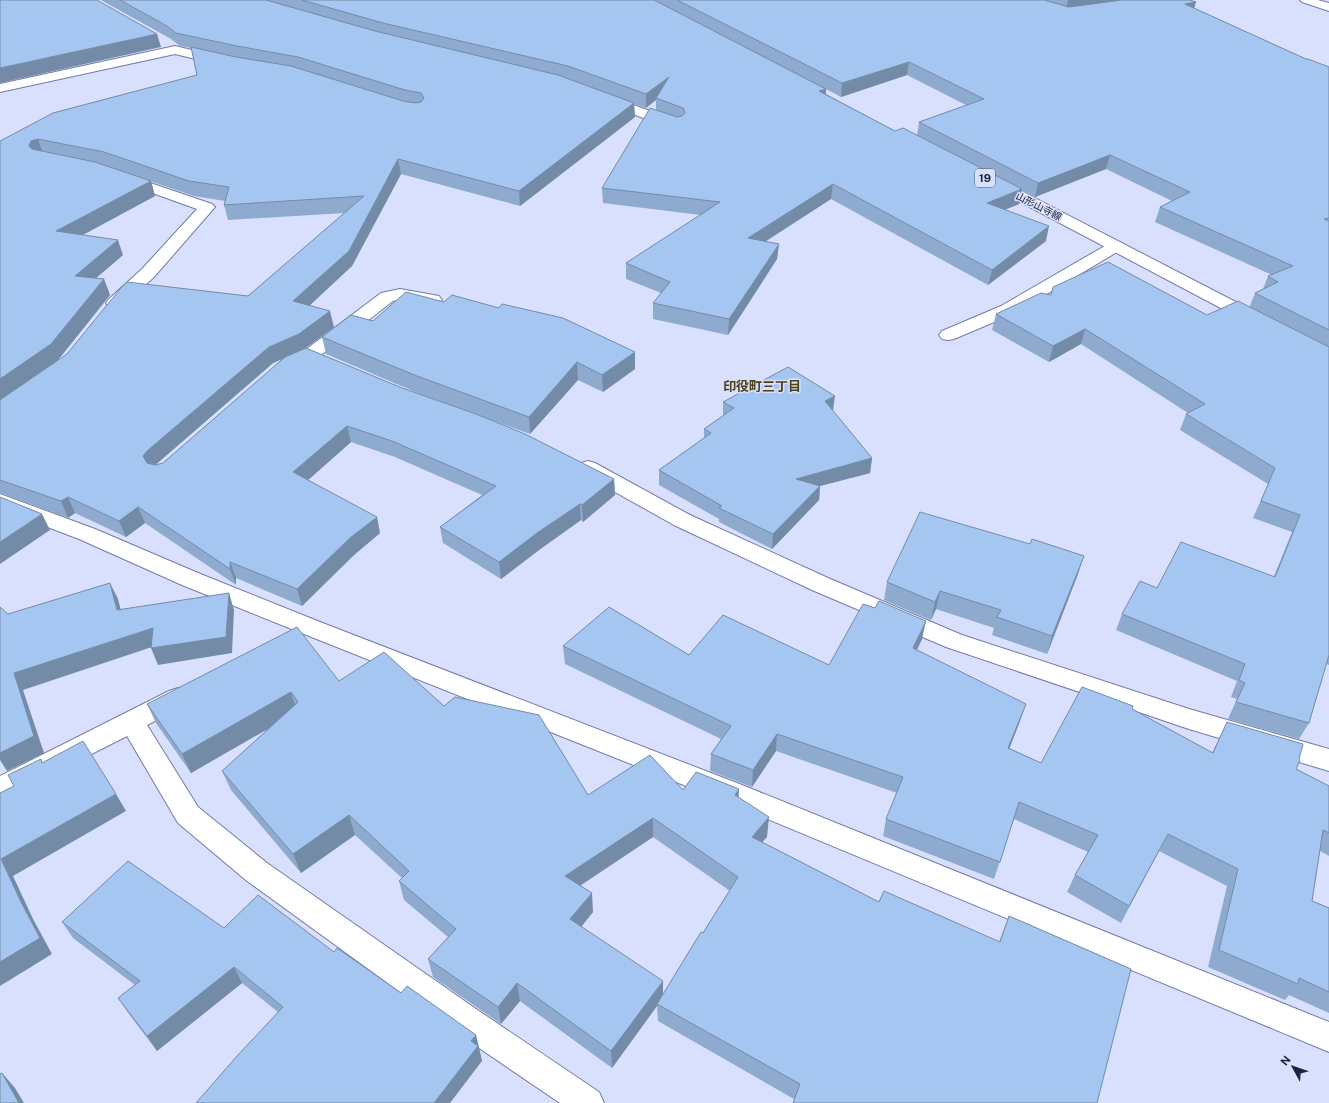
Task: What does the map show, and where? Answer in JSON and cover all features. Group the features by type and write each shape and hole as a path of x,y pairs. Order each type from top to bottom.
{"main road":[{"path":"1306,0 1329,7"},
{"path":"160,40 175,50 233,63"},
{"path":"0,88 175,50"},
{"path":"591,94 677,126"},
{"path":"105,317 118,299 148,273 207,208 112,174"},
{"name":"山形山寺線","path":"981,176 1266,325"},
{"path":"948,335 1006,310 1116,246"},
{"path":"275,373 281,368 310,355 387,297 400,294 453,304"},
{"path":"310,355 332,364"},
{"path":"570,459 682,520 820,584 954,641 1190,719 1329,760"},
{"path":"0,501 87,534 312,628 733,793 1329,1038"},
{"path":"284,643 312,628"},
{"path":"0,788 201,686"},
{"path":"132,722 188,815 264,877 465,1020 588,1103"}],"building":[{"path":"0,0 97,0 157,34 0,68"},
{"path":"120,0 266,0 375,31 558,75 634,103 519,191 398,159 349,251 293,301 330,311 299,334 269,347 147,451 143,456 147,463 155,465 163,463 285,357 306,348 402,388 476,414 525,434 614,479 582,505 580,504 537,533 499,562 440,527 496,486 392,441 347,426 293,472 377,517 350,538 297,589 230,562 230,569 138,507 119,521 68,497 61,501 0,480 0,400 67,354 127,282 248,296 364,196 224,205 229,187 189,181 104,152 38,139 31,141 29,146 32,149 95,162 151,181 56,231 118,240 75,276 104,279 51,344 0,379 0,141 53,113 197,75 191,47 236,57 291,66 403,101 416,103 421,102 424,98 421,93 405,90 298,57 176,33 167,26"},
{"path":"302,0 654,0 826,89 819,91 895,131 903,128 1022,189 987,203 1049,226 992,270 833,184 748,238 779,244 729,319 653,303 670,282 626,263 720,202 602,188 650,108 677,117 682,116 685,113 683,108 656,98 669,77 646,94 568,66 383,23"},
{"path":"677,0 1044,0 1069,7 1122,0 1190,0 1196,2 1185,4 1306,59 1329,67 1329,218 1324,219 1329,221 1329,330 1255,293 1278,282 1268,276 1293,266 1160,207 1190,192 1110,155 1038,183 919,122 984,99 909,62 842,83"},
{"path":"1108,262 1207,315 1238,301 1329,347 1329,655 1309,723 1236,702 1245,683 1239,680 1245,664 1122,614 1140,581 1157,588 1181,542 1275,577 1300,515 1261,501 1275,468 1186,414 1205,404 1085,329 1053,346 996,314 1041,293 1051,295 1053,287"},
{"path":"406,292 444,302 452,295 499,308 502,304 563,318 635,352 602,375 577,362 529,417 417,376 322,337 351,315 373,321"},
{"path":"788,367 835,396 825,401 872,458 796,479 820,486 773,534 719,508 722,506 659,470 711,433 704,429 734,408 723,402"},
{"path":"0,497 42,514 0,542"},
{"path":"920,512 1030,544 1032,539 1084,556 1052,636 997,617 1001,610 940,591 935,602 887,582"},
{"path":"110,583 117,610 229,593 226,637 151,648 153,628 14,673 34,736 0,753 0,607 8,614"},
{"path":"879,601 926,621 913,648 1026,704 1008,748 1041,763 1082,687 1133,706 1132,709 1213,753 1227,722 1303,744 1300,760 1296,769 1329,786 1329,833 1323,830 1312,901 1329,908 1329,992 1299,978 1298,984 1219,950 1238,869 1168,834 1129,906 1075,875 1098,835 1019,802 1000,862 886,819 903,777 777,734 753,770 711,754 731,726 563,646 609,607 689,655 723,615 829,665 863,604 875,608"},
{"path":"297,627 339,681 384,652 444,706 455,697 539,715 588,795 650,755 683,790 696,772 739,789 735,795 769,817 752,837 879,902 884,891 1000,942 1009,916 1131,969 1097,1103 793,1103 800,1084 657,1004 701,932 703,933 738,877 653,818 565,876 592,893 570,919 663,981 611,1051 517,983 498,1007 428,959 456,929 399,881 409,871 349,815 293,854 222,771 298,702 291,692 182,754 147,704"},
{"path":"83,741 116,794 1,859 40,938 0,962 0,793 14,786 8,775 41,759 42,763"},
{"path":"128,861 224,928 258,895 334,952 337,948 401,993 407,986 476,1035 471,1041 478,1046 434,1103 196,1103 283,1007 234,967 147,1036 118,998 140,981 62,922"},
{"path":"2,1073 19,1103 0,1103 0,1074"}],"district":[{"name":"印役町三丁目","path":"762,386"}]}
